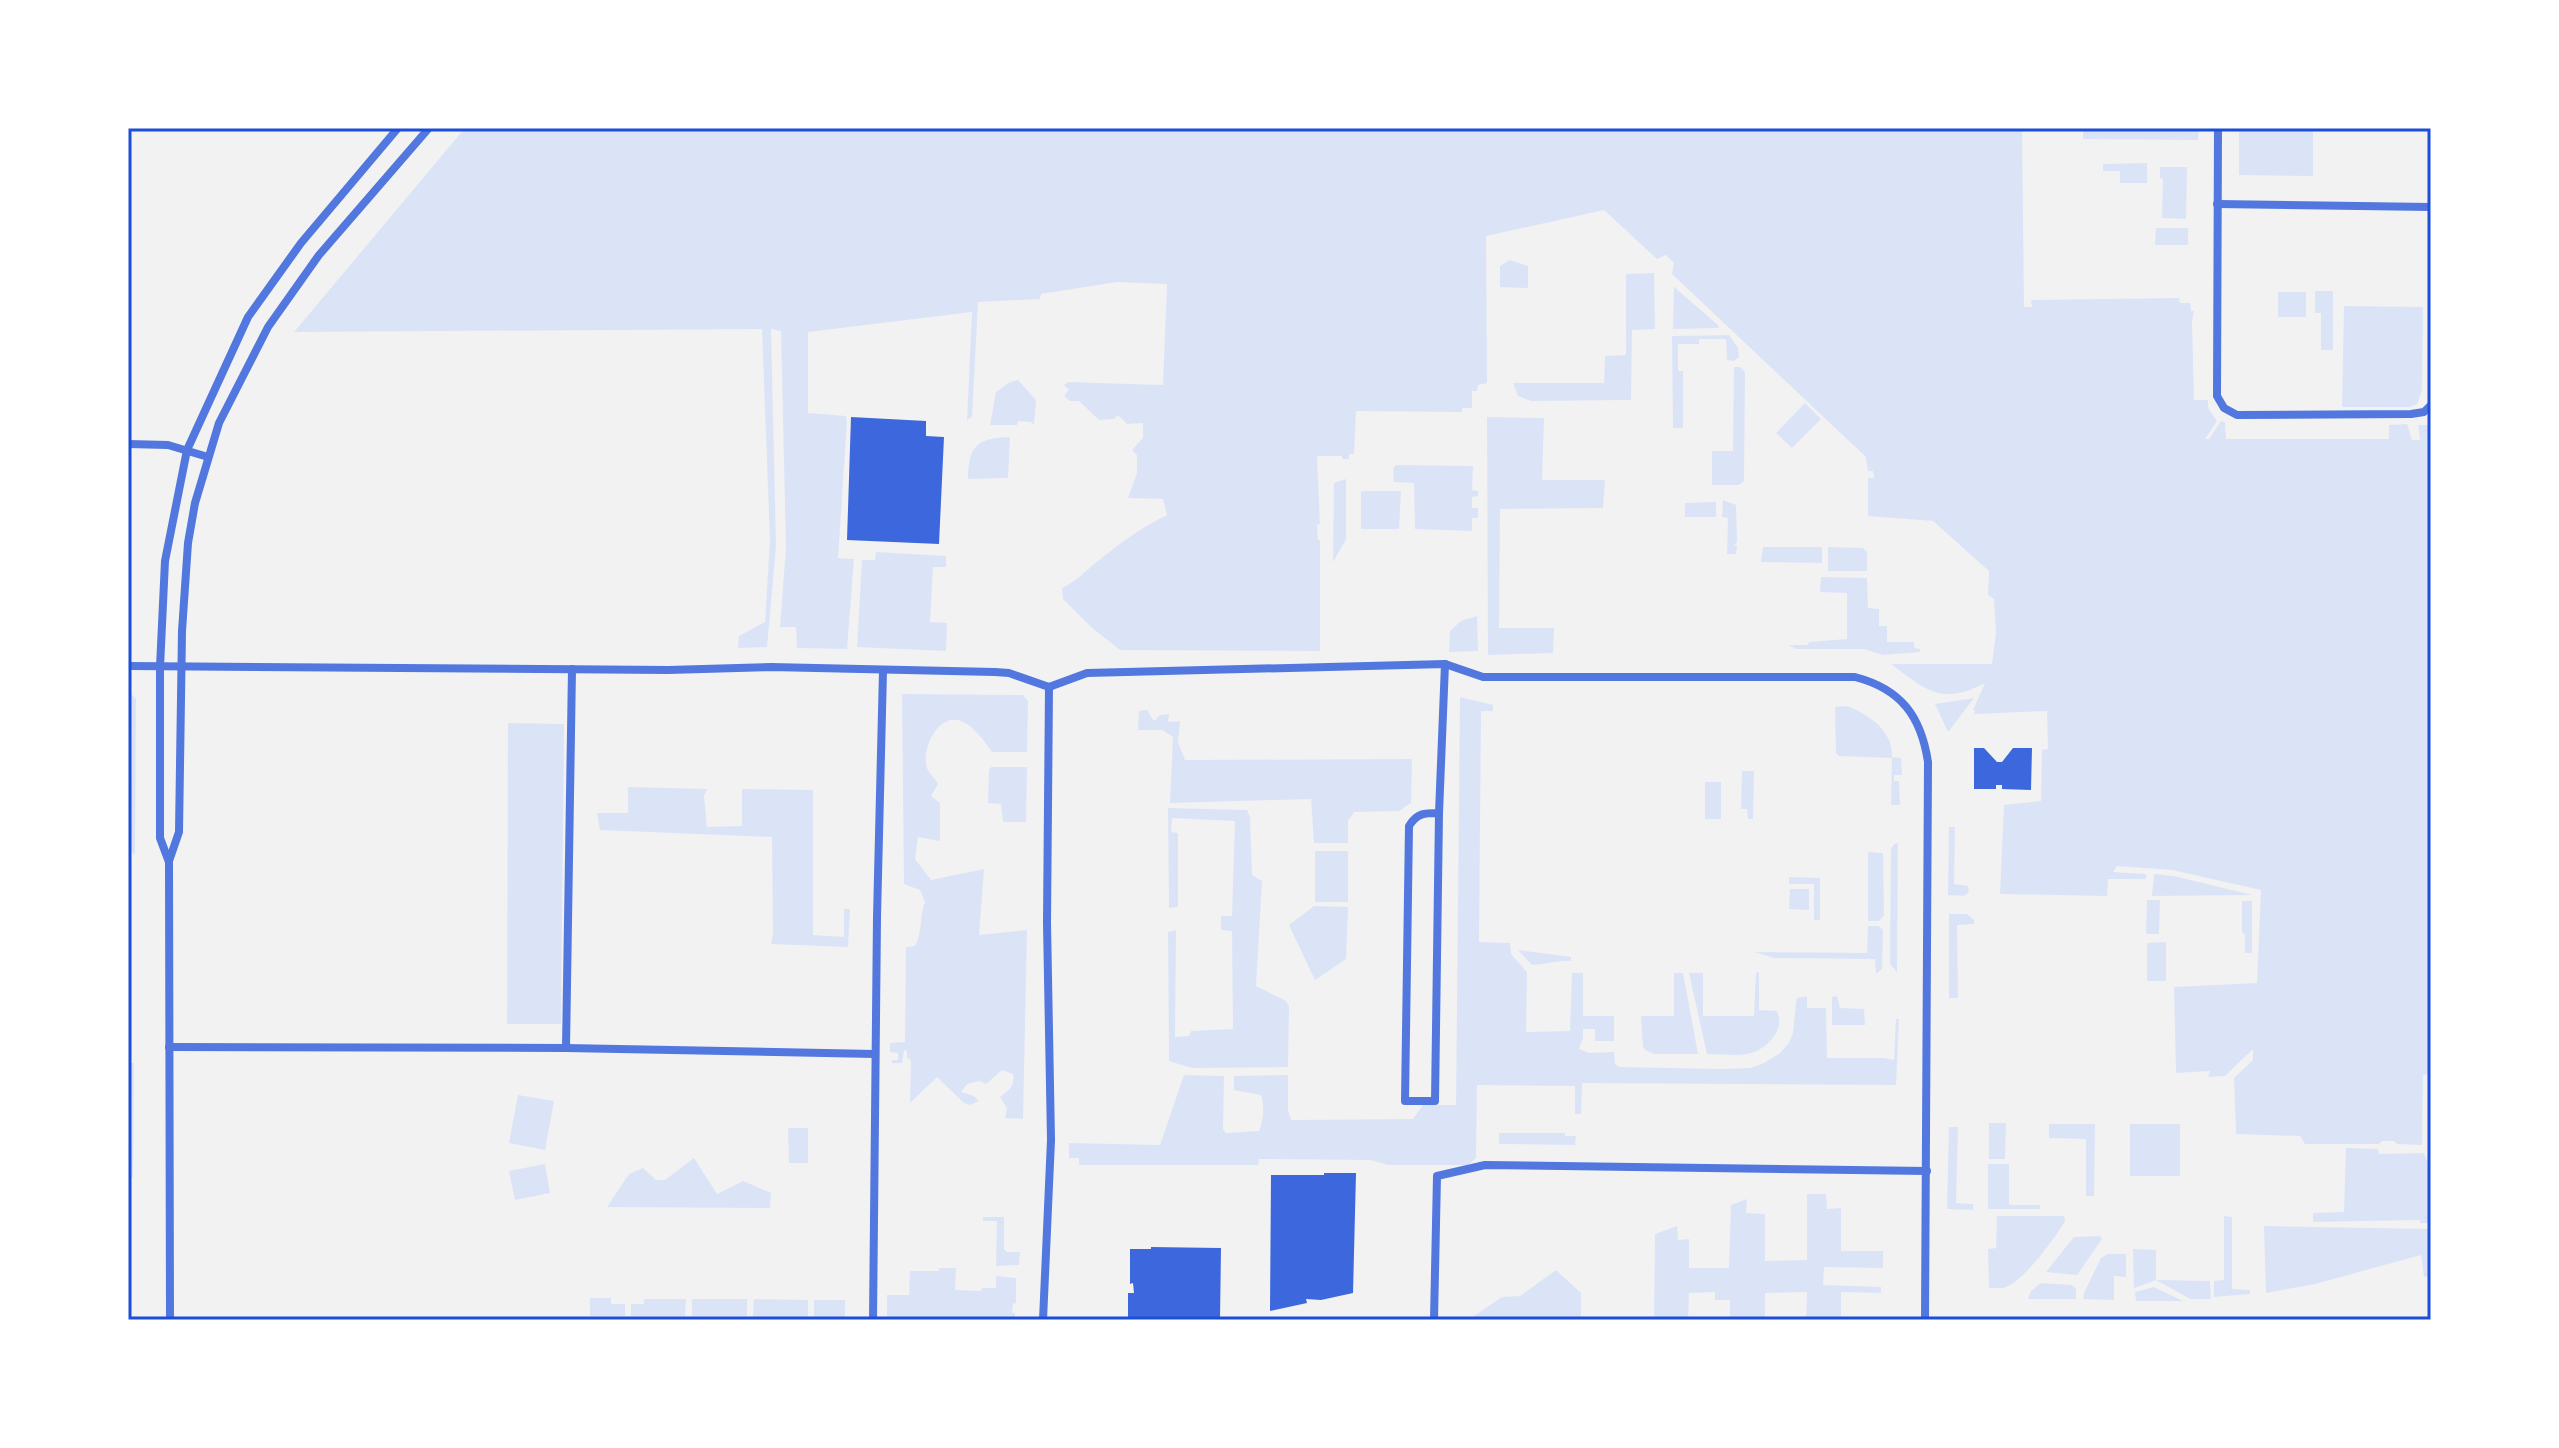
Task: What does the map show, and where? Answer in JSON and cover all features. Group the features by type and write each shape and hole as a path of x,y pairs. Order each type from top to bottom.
{"street":[{"path":"169,862 160,838 160,667 165,561 187,450 248,317 301,243 398,128"},
{"path":"170,1320 169,862 179,832 182,631 188,543 219,423 268,327 319,255 429,128"},
{"path":"2218,128 2217,396 2224,408 2237,415 2411,414 2424,412 2431,405"},
{"path":"2217,204 2431,207"},
{"path":"128,444 168,445 208,457"},
{"path":"128,666 771,667 1009,673 1049,687 1087,673 1187,673 1445,664 1483,677 1855,677 1882,687 1910,711 1924,736 1928,762 1925,1320"},
{"path":"1439,813 1424,813 1415,817 1409,826 1405,1101 1435,1101 1439,813 1445,664"},
{"path":"566,1048 572,669"},
{"path":"873,1320 883,671"},
{"path":"1043,1320 1051,1140 1047,923 1049,687"},
{"path":"169,1047 566,1048 875,1054"},
{"path":"1434,1320 1437,1176 1485,1165 1927,1171"}],"shaded area":[{"path":"465,128 2022,128 2024,307 2032,307 2031,300 2179,298 2180,303 2190,303 2191,311 2194,311 2194,400 2208,400 2208,408 2217,421 2205,439 2209,439 2221,421 2225,422 2226,439 2389,439 2389,425 2407,424 2412,440 2420,440 2418,425 2431,425 2431,1074 2423,1075 2422,1145 2397,1144 2394,1141 2379,1144 2305,1144 2300,1136 2236,1134 2234,1078 2253,1060 2253,1049 2225,1076 2208,1077 2210,1071 2176,1073 2174,987 2257,983 2261,890 2172,870 2117,866 2113,872 2147,876 2145,879 2108,879 2107,896 2000,894 2004,805 2041,801 2042,750 2048,749 2047,711 1974,714 1985,683 1957,693 1935,692 1891,664 1992,664 1996,633 1994,599 1988,595 1989,571 1933,521 1868,516 1868,478 1874,478 1873,471 1868,471 1866,457 1672,274 1674,263 1666,255 1657,259 1604,210 1486,236 1487,383 1478,385 1477,391 1472,391 1472,408 1462,408 1462,412 1356,411 1354,454 1349,454 1349,459 1317,456 1320,651 1120,650 1063,599 1062,588 1131,536 1167,515 1163,499 1128,498 1137,473 1137,455 1132,450 1143,438 1143,423 1127,424 1118,415 1114,419 1099,420 1079,401 1070,401 1064,396 1069,390 1064,385 1068,382 1163,385 1167,284 1117,282 1041,294 1040,299 978,302 972,417 967,420 972,312 808,332 808,413 846,416 838,558 854,559 847,649 797,648 796,627 780,627 786,548 781,331 771,329 776,546 767,647 738,648 739,636 765,622 770,541 762,329 294,332"},
{"path":"2083,128 2199,128 2198,140 2083,139"},
{"path":"2239,128 2313,128 2313,176 2239,175"},
{"path":"2147,163 2147,183 2120,183 2120,171 2103,171 2103,164"},
{"path":"2160,167 2187,167 2186,219 2162,218 2163,179 2160,178"},
{"path":"2156,228 2188,228 2188,245 2155,245"},
{"path":"1509,260 1528,266 1528,288 1500,287 1500,266"},
{"path":"1654,273 1655,329 1632,330 1631,400 1531,401 1518,396 1513,383 1604,383 1605,356 1626,355 1626,274"},
{"path":"1674,287 1718,325 1719,328 1673,329"},
{"path":"2315,291 2333,291 2333,350 2321,350 2321,313 2315,313"},
{"path":"2278,292 2306,292 2306,317 2278,317"},
{"path":"2344,306 2423,307 2422,390 2417,404 2410,407 2342,407"},
{"path":"1729,335 1738,348 1739,357 1734,361 1727,360 1726,339 1699,339 1699,344 1678,344 1678,371 1683,371 1683,428 1673,428 1672,336"},
{"path":"1734,367 1740,367 1745,372 1744,481 1739,485 1712,485 1712,451 1733,451"},
{"path":"1018,380 1036,400 1034,425 1018,421 1017,425 990,425 996,392"},
{"path":"1805,403 1821,419 1792,448 1776,433"},
{"path":"1487,417 1544,418 1542,480 1605,480 1603,508 1500,509 1499,628 1554,628 1553,653 1488,655"},
{"path":"1010,437 1008,478 968,479 970,459 977,446 990,439"},
{"path":"1396,465 1473,466 1472,490 1478,491 1478,496 1472,497 1472,508 1478,508 1478,518 1472,518 1472,531 1415,529 1414,483 1394,482 1393,468"},
{"path":"1346,479 1346,539 1333,562 1334,483"},
{"path":"1361,491 1401,491 1399,529 1361,529"},
{"path":"1723,500 1736,505 1736,554 1727,554 1728,518 1722,517"},
{"path":"1716,502 1716,517 1685,517 1685,503"},
{"path":"1763,547 1822,547 1822,563 1761,562"},
{"path":"1828,547 1863,548 1867,552 1867,571 1828,571"},
{"path":"876,552 946,556 946,567 933,567 930,622 947,623 946,651 857,647 862,560 875,560"},
{"path":"1821,577 1867,578 1868,608 1879,609 1879,626 1887,626 1887,642 1914,642 1914,648 1920,649 1920,652 1883,655 1864,649 1796,649 1789,645 1847,639 1847,593 1820,592"},
{"path":"1477,616 1478,651 1449,652 1450,631 1461,621"},
{"path":"128,691 136,699 135,854 128,850"},
{"path":"902,694 1023,695 1028,701 1027,752 992,752 974,730 961,721 945,722 933,734 926,760 928,770 938,784 931,796 940,803 940,841 918,837 915,859 931,880 984,869 979,935 1027,930 1023,1119 1005,1118 1007,1108 1000,1097 1012,1085 1013,1074 1002,1070 986,1084 980,1081 967,1084 961,1092 979,1101 970,1105 937,1077 910,1103 911,1060 907,1058 907,1051 904,1050 902,1063 892,1063 892,1060 898,1060 898,1053 890,1052 890,1043 905,1042 906,947 915,946 925,902 920,890 904,884"},
{"path":"1460,697 1493,705 1493,711 1481,711 1479,942 1510,943 1511,954 1527,972 1526,1032 1570,1031 1572,973 1583,973 1583,1016 1614,1016 1614,1041 1595,1041 1595,1029 1583,1029 1579,1049 1589,1053 1614,1052 1615,1064 1619,1067 1751,1068 1779,1054 1789,1043 1797,998 1807,996 1807,1008 1826,1008 1827,1058 1894,1060 1896,1019 1899,1019 1896,1085 1582,1083 1581,1114 1575,1114 1575,1086 1477,1085 1476,1158 1468,1165 1259,1159 1258,1165 1079,1165 1079,1158 1069,1158 1069,1143 1160,1145 1184,1075 1224,1076 1223,1129 1226,1133 1259,1131 1262,1118 1261,1095 1234,1090 1234,1076 1288,1075 1291,1120 1413,1119 1423,1105 1456,1105"},
{"path":"1974,698 1948,732 1935,704"},
{"path":"1847,706 1878,725 1888,739 1892,757 1901,758 1902,775 1894,775 1894,781 1899,781 1900,805 1891,805 1892,758 1839,756 1836,753 1835,707"},
{"path":"1147,710 1154,721 1160,715 1169,714 1168,722 1180,721 1178,742 1185,760 1412,759 1411,803 1399,811 1354,812 1348,821 1348,843 1314,843 1311,799 1170,803 1173,737 1162,730 1138,730 1139,711"},
{"path":"508,723 564,724 561,1024 507,1024"},
{"path":"991,767 1027,767 1026,822 1003,822 1001,804 988,803"},
{"path":"1742,771 1754,771 1753,819 1748,819 1747,809 1741,809"},
{"path":"1705,782 1721,782 1721,819 1705,819"},
{"path":"628,787 707,789 704,796 707,827 742,826 742,789 813,790 813,935 844,937 844,909 850,909 848,947 771,944 772,837 600,830 597,813 628,813"},
{"path":"1168,808 1247,810 1250,817 1252,875 1262,881 1256,986 1286,1001 1289,1006 1288,1067 1192,1068 1169,1061 1168,932 1176,930 1175,1037 1189,1036 1191,1031 1233,1029 1232,931 1221,930 1221,916 1232,916 1235,821 1172,818 1171,832 1178,833 1178,907 1169,908"},
{"path":"1949,827 1955,827 1954,884 1968,886 1969,892 1964,896 1948,895"},
{"path":"1898,843 1897,972 1890,964 1891,849"},
{"path":"1315,851 1348,851 1348,902 1315,902"},
{"path":"1868,852 1883,853 1884,915 1879,921 1868,921"},
{"path":"2154,874 2174,876 2252,895 2152,896"},
{"path":"1789,877 1820,878 1820,920 1814,920 1814,884 1789,884"},
{"path":"1790,889 1809,889 1809,910 1789,909"},
{"path":"2147,900 2160,900 2159,934 2146,934"},
{"path":"2242,901 2252,901 2252,953 2245,953"},
{"path":"1314,906 1348,907 1346,959 1315,980 1289,925"},
{"path":"1949,914 1967,914 1974,920 1974,924 1957,925 1958,998 1949,998"},
{"path":"1868,926 1879,926 1883,930 1882,969 1876,974 1875,959 1774,958 1755,952 1867,953"},
{"path":"2166,942 2166,981 2147,981 2147,943"},
{"path":"1518,950 1571,957 1571,961 1532,965"},
{"path":"1759,972 1759,1010 1777,1011 1779,1025 1776,1032 1767,1044 1754,1052 1707,1054 1689,973 1703,973 1703,1016 1754,1016 1756,973"},
{"path":"1674,973 1683,973 1698,1054 1654,1054 1643,1047 1641,1016 1674,1016"},
{"path":"1837,996 1840,1008 1864,1009 1865,1025 1832,1025 1832,997"},
{"path":"128,1063 134,1063 133,1177 128,1179"},
{"path":"518,1095 554,1101 545,1150 509,1143"},
{"path":"1989,1123 2006,1123 2005,1159 1989,1159"},
{"path":"2049,1124 2095,1124 2094,1196 2086,1196 2086,1139 2049,1138"},
{"path":"2130,1124 2180,1124 2180,1176 2130,1176"},
{"path":"1949,1127 1958,1127 1956,1203 1973,1204 1973,1210 1947,1209"},
{"path":"788,1128 808,1128 808,1163 789,1163"},
{"path":"1499,1133 1565,1133 1565,1136 1576,1136 1575,1145 1499,1144"},
{"path":"2346,1148 2378,1149 2379,1154 2424,1153 2431,1171 2431,1223 2420,1223 2420,1220 2313,1222 2313,1213 2344,1212"},
{"path":"694,1158 717,1194 743,1181 771,1193 770,1208 607,1207 629,1174 643,1168 656,1180 665,1180"},
{"path":"545,1164 550,1193 515,1200 509,1171"},
{"path":"1988,1164 2009,1164 2009,1205 2040,1205 2040,1209 1988,1209"},
{"path":"1807,1194 1826,1194 1827,1209 1841,1208 1841,1251 1883,1251 1883,1268 1824,1267 1823,1285 1881,1287 1881,1293 1841,1292 1841,1320 1806,1320 1807,1292 1765,1293 1765,1320 1730,1320 1730,1300 1715,1300 1715,1292 1689,1293 1688,1320 1654,1320 1655,1234 1677,1226 1678,1240 1689,1239 1689,1268 1729,1268 1731,1205 1747,1199 1746,1213 1765,1214 1765,1261 1807,1260"},
{"path":"1997,1216 2064,1216 2065,1221 2019,1279 2003,1288 1989,1288 1988,1249 1996,1248"},
{"path":"2224,1216 2232,1217 2232,1289 2250,1290 2250,1294 2214,1297 2214,1281 2224,1280"},
{"path":"983,1217 1004,1217 1004,1249 1020,1252 1019,1265 996,1266 997,1221 983,1221"},
{"path":"2264,1226 2431,1229 2431,1275 2424,1277 2421,1255 2315,1284 2266,1293"},
{"path":"2100,1236 2102,1239 2077,1275 2046,1272 2074,1237"},
{"path":"2133,1249 2156,1250 2156,1280 2134,1288"},
{"path":"2108,1254 2126,1254 2126,1277 2114,1276 2114,1300 2083,1299 2101,1258"},
{"path":"939,1268 956,1268 955,1290 981,1291 982,1288 996,1288 996,1276 1016,1278 1016,1303 1013,1304 1012,1313 1015,1313 1015,1320 887,1320 887,1295 909,1295 910,1271 939,1271"},
{"path":"1556,1270 1581,1293 1581,1320 1473,1320 1474,1316 1502,1297 1520,1296"},
{"path":"2156,1280 2210,1281 2211,1299 2190,1299"},
{"path":"2041,1283 2072,1285 2076,1289 2076,1299 2028,1299 2031,1291"},
{"path":"2154,1287 2183,1301 2136,1301 2135,1292"},
{"path":"590,1298 611,1298 611,1304 625,1304 625,1316 590,1316"},
{"path":"644,1299 686,1299 685,1316 631,1316 631,1304 644,1304"},
{"path":"692,1299 747,1299 747,1316 692,1316"},
{"path":"754,1299 808,1300 808,1317 753,1317"},
{"path":"814,1300 845,1300 845,1317 814,1317"}],"building":[{"path":"851,417 926,421 926,436 944,437 939,544 847,540"},
{"path":"1974,748 1984,748 1997,762 2002,762 2013,748 2032,748 2031,790 2002,789 2002,785 1996,785 1996,789 1974,789"},
{"path":"1356,1173 1353,1293 1321,1300 1306,1299 1307,1303 1270,1311 1271,1175"},
{"path":"1221,1248 1220,1320 1128,1320 1128,1293 1134,1293 1133,1283 1130,1284 1130,1249"}]}
